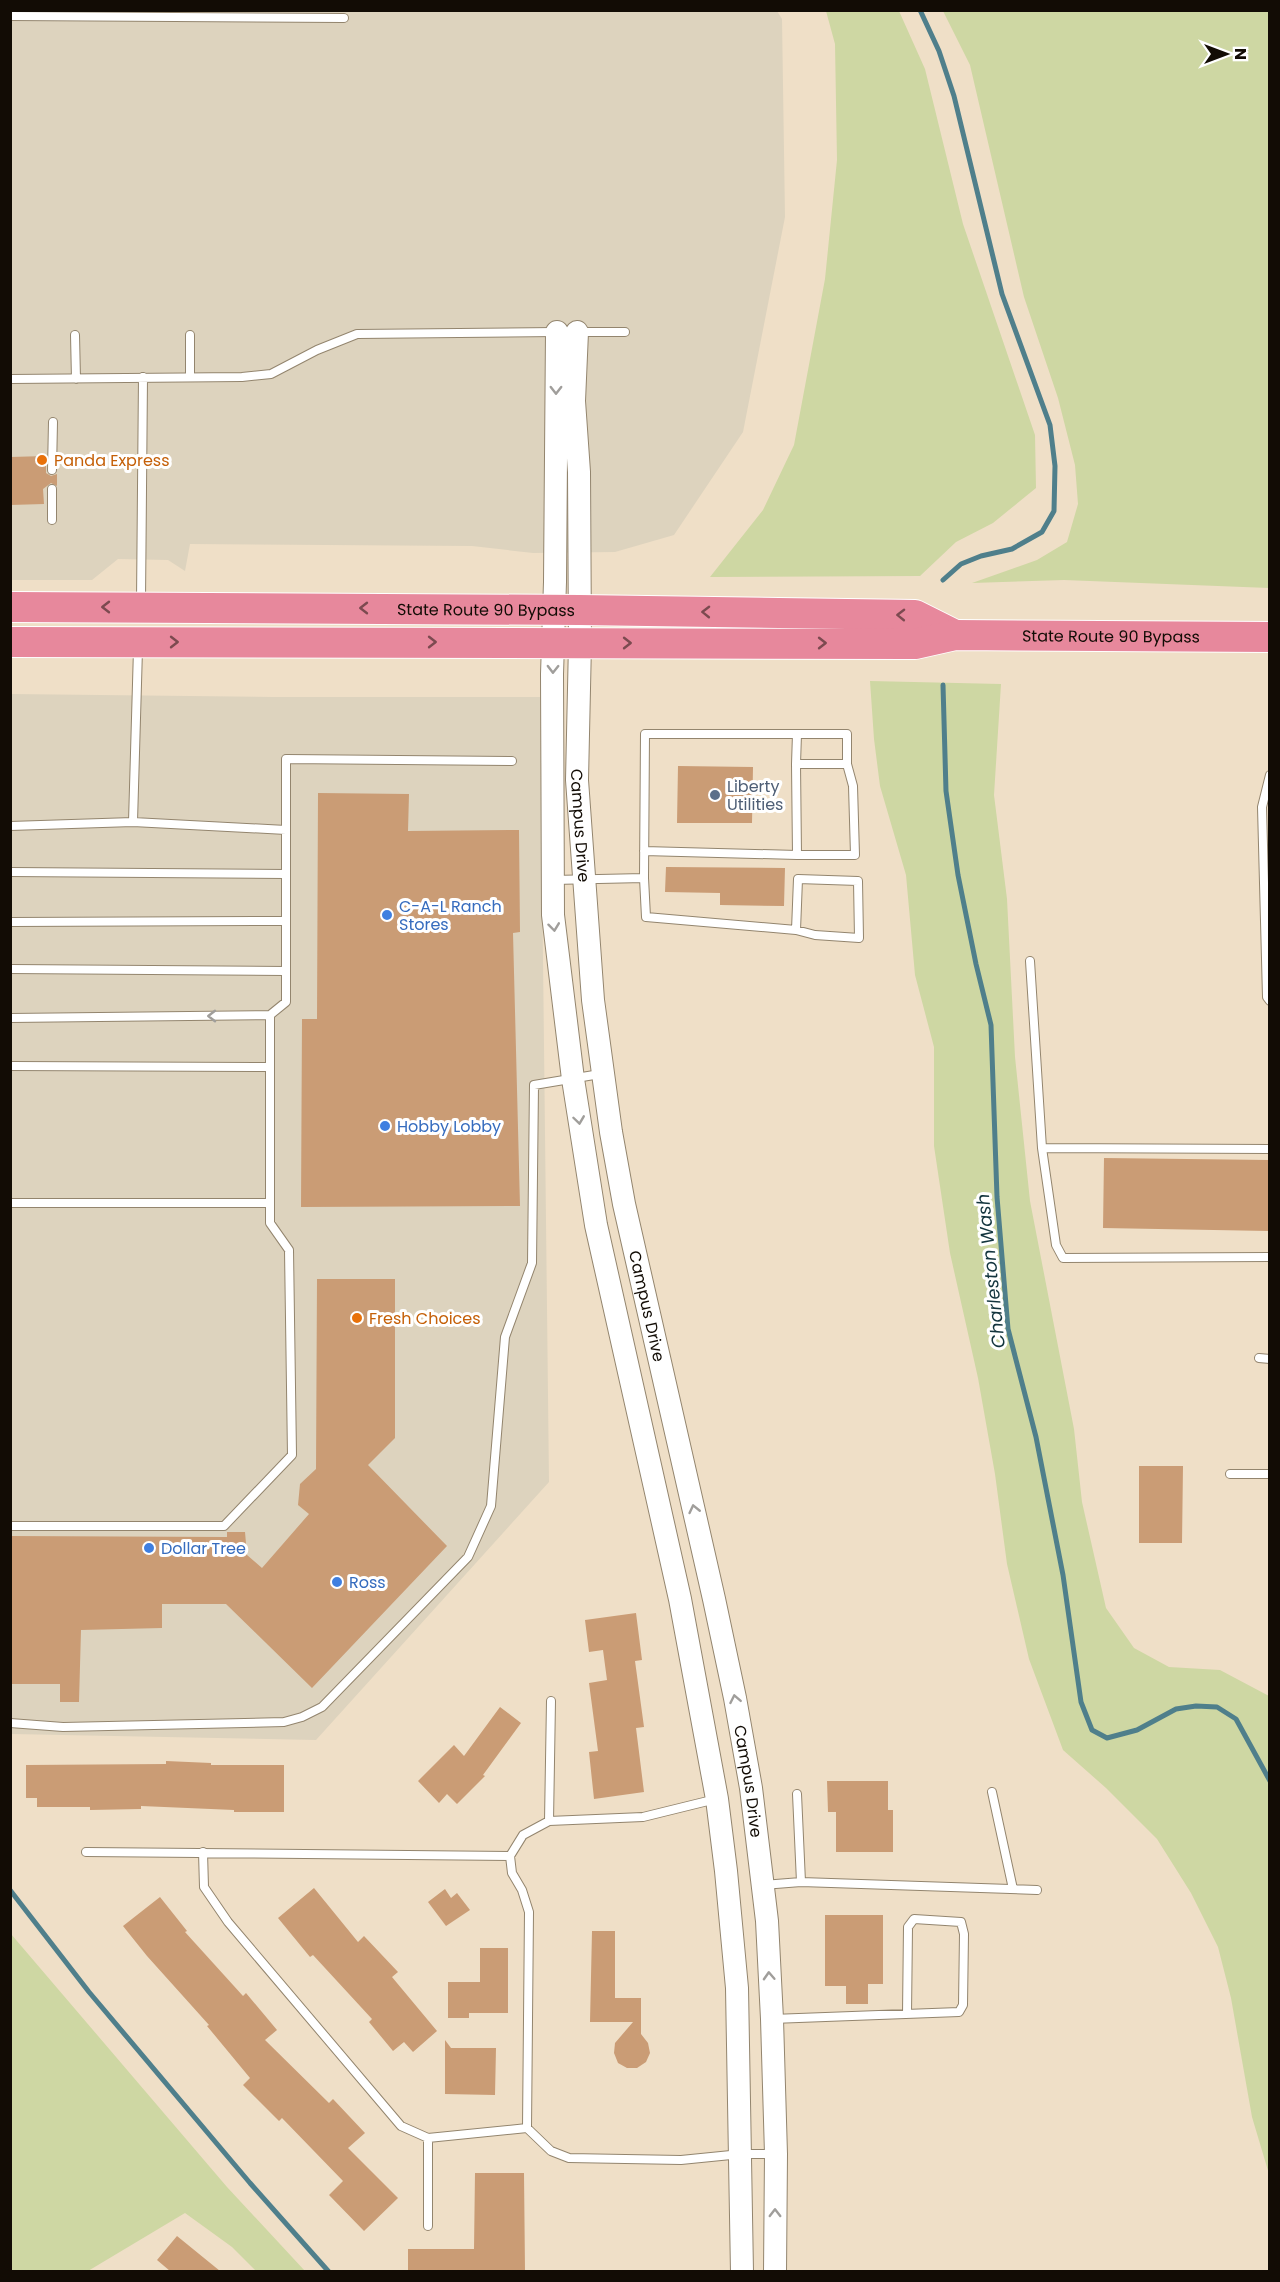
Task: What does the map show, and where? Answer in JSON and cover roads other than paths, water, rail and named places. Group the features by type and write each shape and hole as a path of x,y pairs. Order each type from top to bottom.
{"highway":[{"name":"State Route 90 Bypass","path":"10,607 567,610 915,615 955,635"},
{"name":"State Route 90 Bypass","path":"10,642 915,644 955,635 1269,637"}],"street":[{"name":"Campus Drive","path":"567,332 579,472 567,610 567,643 552,880 553,915 573,1079 596,1225 680,1599 717,1799 737,1988 742,2271"},
{"name":"Campus Drive","path":"567,643 593,1000 603,1074 624,1204 735,1698 751,1788 767,1921 772,2019 776,2154 775,2271"}],"lane":[{"path":"10,16 290,14 344,18"},
{"path":"10,379 271,374 317,350 357,334 625,332"},
{"path":"75,335 76,379"},
{"path":"190,335 190,376"},
{"path":"141,607 143,377"},
{"path":"52,470 53,422"},
{"path":"52,489 52,520"},
{"path":"134,822 138,642"},
{"path":"645,851 855,855 853,786 847,764 847,734 645,734 644,878 646,917 859,938 858,881 798,879 796,930"},
{"path":"797,734 797,855"},
{"path":"10,1017 270,1015 286,1002 286,759 512,761"},
{"path":"796,764 847,764"},
{"path":"1269,775 1262,807 1267,998 1269,1001"},
{"path":"10,826 134,822 286,830"},
{"path":"10,872 286,874"},
{"path":"552,880 644,878"},
{"path":"10,922 286,921"},
{"path":"1030,961 1042,1148 1056,1245 1063,1258 1269,1257"},
{"path":"10,969 286,970"},
{"path":"10,1526 224,1526 292,1455 289,1250 270,1223 270,1015"},
{"path":"10,1066 270,1067"},
{"path":"10,1723 75,1727 284,1722 302,1717 322,1707 468,1557 492,1506 506,1336 532,1263 534,1086 603,1074"},
{"path":"1042,1148 1269,1149"},
{"path":"10,1203 270,1203"},
{"path":"1259,1358 1269,1359"},
{"path":"1230,1474 1269,1474"},
{"path":"549,1821 551,1701"},
{"path":"992,1792 1013,1889"},
{"path":"797,1794 801,1882"},
{"path":"717,1799 643,1817 549,1821 523,1835 510,1856 512,1873 522,1890 529,1912 527,2128 551,2151 569,2158 681,2160 741,2154 776,2154"},
{"path":"86,1852 510,1856"},
{"path":"203,1852 204,1887 228,1922 400,2126 428,2138 527,2128"},
{"path":"762,1885 801,1882 1037,1890"},
{"path":"772,2019 907,2014 959,2012 963,2005 964,1934 961,1922 914,1919 908,1927 907,2014"},
{"path":"428,2138 428,2226"}],"waterway":[{"path":"920,10 939,51 954,96 1002,294 1050,425 1055,466 1054,511 1042,532 1012,549 981,556 961,564 943,580"},
{"name":"Charleston Wash","path":"943,685 946,791 958,875 991,1025 997,1197 1008,1329 1036,1437 1063,1575 1081,1702 1092,1730 1107,1738 1137,1730 1176,1709 1196,1706 1217,1707 1236,1719 1270,1781"},
{"path":"10,1890 89,1992 250,2183 329,2272"}],"place":[{"name":"Panda Express","path":"42,460"},
{"name":"Liberty Utilities","path":"715,795"},
{"name":"C-A-L Ranch Stores","path":"387,915"},
{"name":"Hobby Lobby","path":"385,1126"},
{"name":"Fresh Choices","path":"357,1318"},
{"name":"Dollar Tree","path":"149,1548"},
{"name":"Ross","path":"337,1582"}]}
